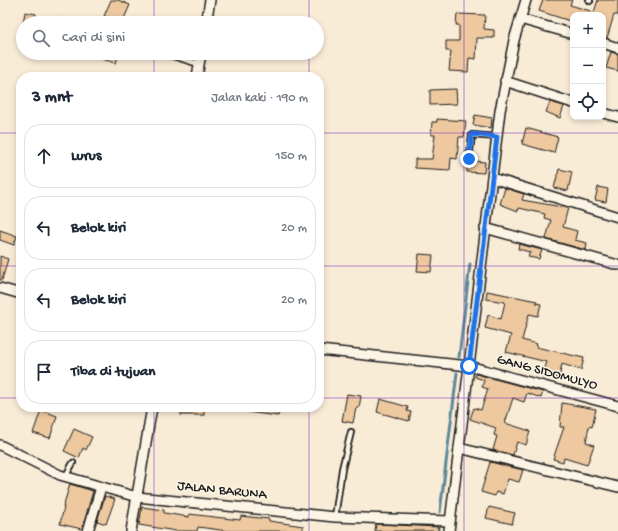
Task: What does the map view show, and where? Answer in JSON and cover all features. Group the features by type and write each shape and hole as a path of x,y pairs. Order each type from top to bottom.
{"street":[{"path":"207,16 210,0"},
{"path":"449,531 485,228 505,81 514,40 526,0"},
{"path":"520,19 570,33"},
{"path":"606,44 618,48"},
{"path":"198,72 200,60"},
{"path":"505,81 570,102"},
{"path":"606,114 618,117"},
{"path":"492,178 618,217"},
{"path":"485,228 618,265"},
{"path":"0,288 16,293"},
{"name":"GANG SIDOMULYO","path":"324,351 469,366 618,406"},
{"path":"131,531 151,412"},
{"name":"JALAN BARUNA","path":"0,445 48,470 65,477 137,497 335,517 450,520"},
{"path":"459,448 618,487"},
{"path":"88,531 101,487"}],"lane":[{"path":"186,60 199,64"},
{"path":"469,159 472,134 497,137"},
{"path":"335,517 342,469 350,432"},
{"path":"65,477 73,463"}],"building":[{"path":"111,0 118,0 130,5 125,16 104,16"},
{"path":"543,0 572,0 570,5 594,12 570,12 570,21 539,11"},
{"path":"598,0 618,0 618,15 614,15 607,38 606,12 594,12"},
{"path":"25,12 36,14 36,16 24,16"},
{"path":"457,14 485,15 484,29 494,30 494,38 477,38 476,59 469,58 468,72 449,71 451,51 446,51 446,41 459,41 459,25 456,25"},
{"path":"611,52 618,54 618,71 606,68"},
{"path":"105,60 117,60 116,63"},
{"path":"456,89 457,104 430,105 430,90"},
{"path":"550,102 564,106 560,118 546,112"},
{"path":"475,115 492,118 491,128 473,125"},
{"path":"437,119 466,121 464,137 459,137 457,159 451,158 450,170 415,168 415,159 432,159 435,135 431,135 432,122 437,122"},
{"path":"526,128 558,137 554,153 522,144"},
{"path":"467,162 485,162 484,173 467,172"},
{"path":"559,169 572,172 568,191 554,188"},
{"path":"598,187 608,189 606,202 595,200"},
{"path":"505,188 524,194 522,200 568,208 563,227 577,231 575,240 587,243 586,250 546,239 551,220 544,218 545,214 519,208 518,211 500,204"},
{"path":"0,230 16,236 14,245 0,240"},
{"path":"519,244 542,250 539,259 528,257 530,252 518,249"},
{"path":"419,254 433,255 431,272 417,271"},
{"path":"0,256 8,259 2,280 0,280"},
{"path":"487,291 537,301 536,303 541,304 538,316 529,314 522,340 537,344 536,347 584,358 581,370 562,364 559,378 543,373 547,362 506,352 511,335 485,328 488,315 501,319 505,302 486,299"},
{"path":"476,374 543,392 541,398 527,393 524,402 513,398 505,423 530,431 526,445 517,442 513,455 493,450 497,436 494,435 496,428 470,419 474,408 481,410 488,389 482,387 484,380 475,377"},
{"path":"347,394 361,396 359,408 356,408 353,423 342,421"},
{"path":"380,399 408,407 407,411 411,412 409,421 377,412"},
{"path":"562,403 596,409 592,427 589,426 586,442 594,445 587,465 564,458 563,462 553,459 564,427 560,427"},
{"path":"40,412 46,412 57,416 50,438 33,433"},
{"path":"181,412 204,412 204,415 181,415"},
{"path":"247,412 279,412 278,416"},
{"path":"74,429 92,437 86,450 83,448 79,458 64,451"},
{"path":"490,462 523,470 519,482 508,479 503,494 496,492 495,496 481,492"},
{"path":"70,484 93,491 82,529 60,524 63,507"},
{"path":"105,496 115,499 106,524 97,521"},
{"path":"142,507 164,510 164,513 189,517 189,514 240,520 241,516 269,519 269,521 303,526 303,531 228,531 198,527 197,531 176,531 139,525"},
{"path":"489,507 515,513 512,524 486,518"},
{"path":"376,524 438,527 438,531 375,531"}],"waterway":[{"path":"459,357 470,264"},
{"path":"440,512 457,373"}],"route":[{"path":"469,159 472,134 497,137 486,216 469,366"}]}
